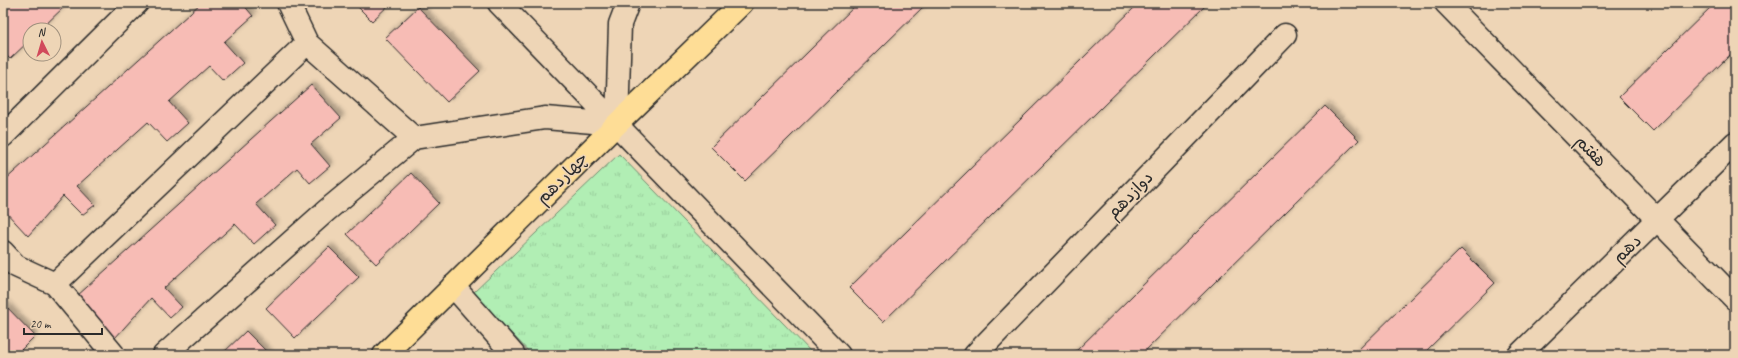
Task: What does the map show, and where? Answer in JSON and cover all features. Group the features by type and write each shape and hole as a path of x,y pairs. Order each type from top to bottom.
{"main road":[{"name":"چهاردهم","path":"384,355 617,124 742,3"}],"street":[{"path":"3,136 137,3"},
{"path":"288,3 307,43 414,138"},
{"path":"499,3 838,355"},
{"path":"617,124 620,24 628,3"},
{"name":"هفتم","path":"1446,3 1735,300"},
{"name":"دوازدهم","path":"975,355 1285,35"},
{"path":"55,284 307,43"},
{"path":"164,355 326,211 414,138 545,118 617,124"},
{"name":"دهم","path":"1519,355 1735,143"},
{"path":"3,252 16,266 55,284 114,355"},
{"path":"453,286 514,355"}],"green space":[{"path":"619,154 814,355 532,355 473,293"}],"building":[{"path":"8,3 68,3 48,22 22,22 22,48 10,59 3,52 3,8"},
{"path":"201,3 242,3 253,16 224,42 243,63 223,81 209,66 169,102 188,123 167,142 148,122 77,186 95,205 82,215 63,196 28,236 3,209 3,182"},
{"path":"354,3 391,3 372,21"},
{"path":"858,3 927,3 745,181 711,147"},
{"path":"1139,3 1208,3 883,322 849,288"},
{"path":"1715,3 1735,3 1735,50 1653,131 1619,97"},
{"path":"418,7 480,71 447,102 385,38"},
{"path":"311,85 341,118 311,144 330,166 310,183 297,168 256,204 275,225 254,244 235,224 164,288 182,307 170,318 151,298 115,338 77,296"},
{"path":"1325,106 1359,140 1141,355 1072,355"},
{"path":"411,173 439,203 376,264 347,234"},
{"path":"329,247 359,277 295,338 266,308"},
{"path":"1461,249 1495,283 1422,355 1353,355"},
{"path":"3,303 35,336 16,355 3,355"},
{"path":"246,331 270,355 221,355"}]}
